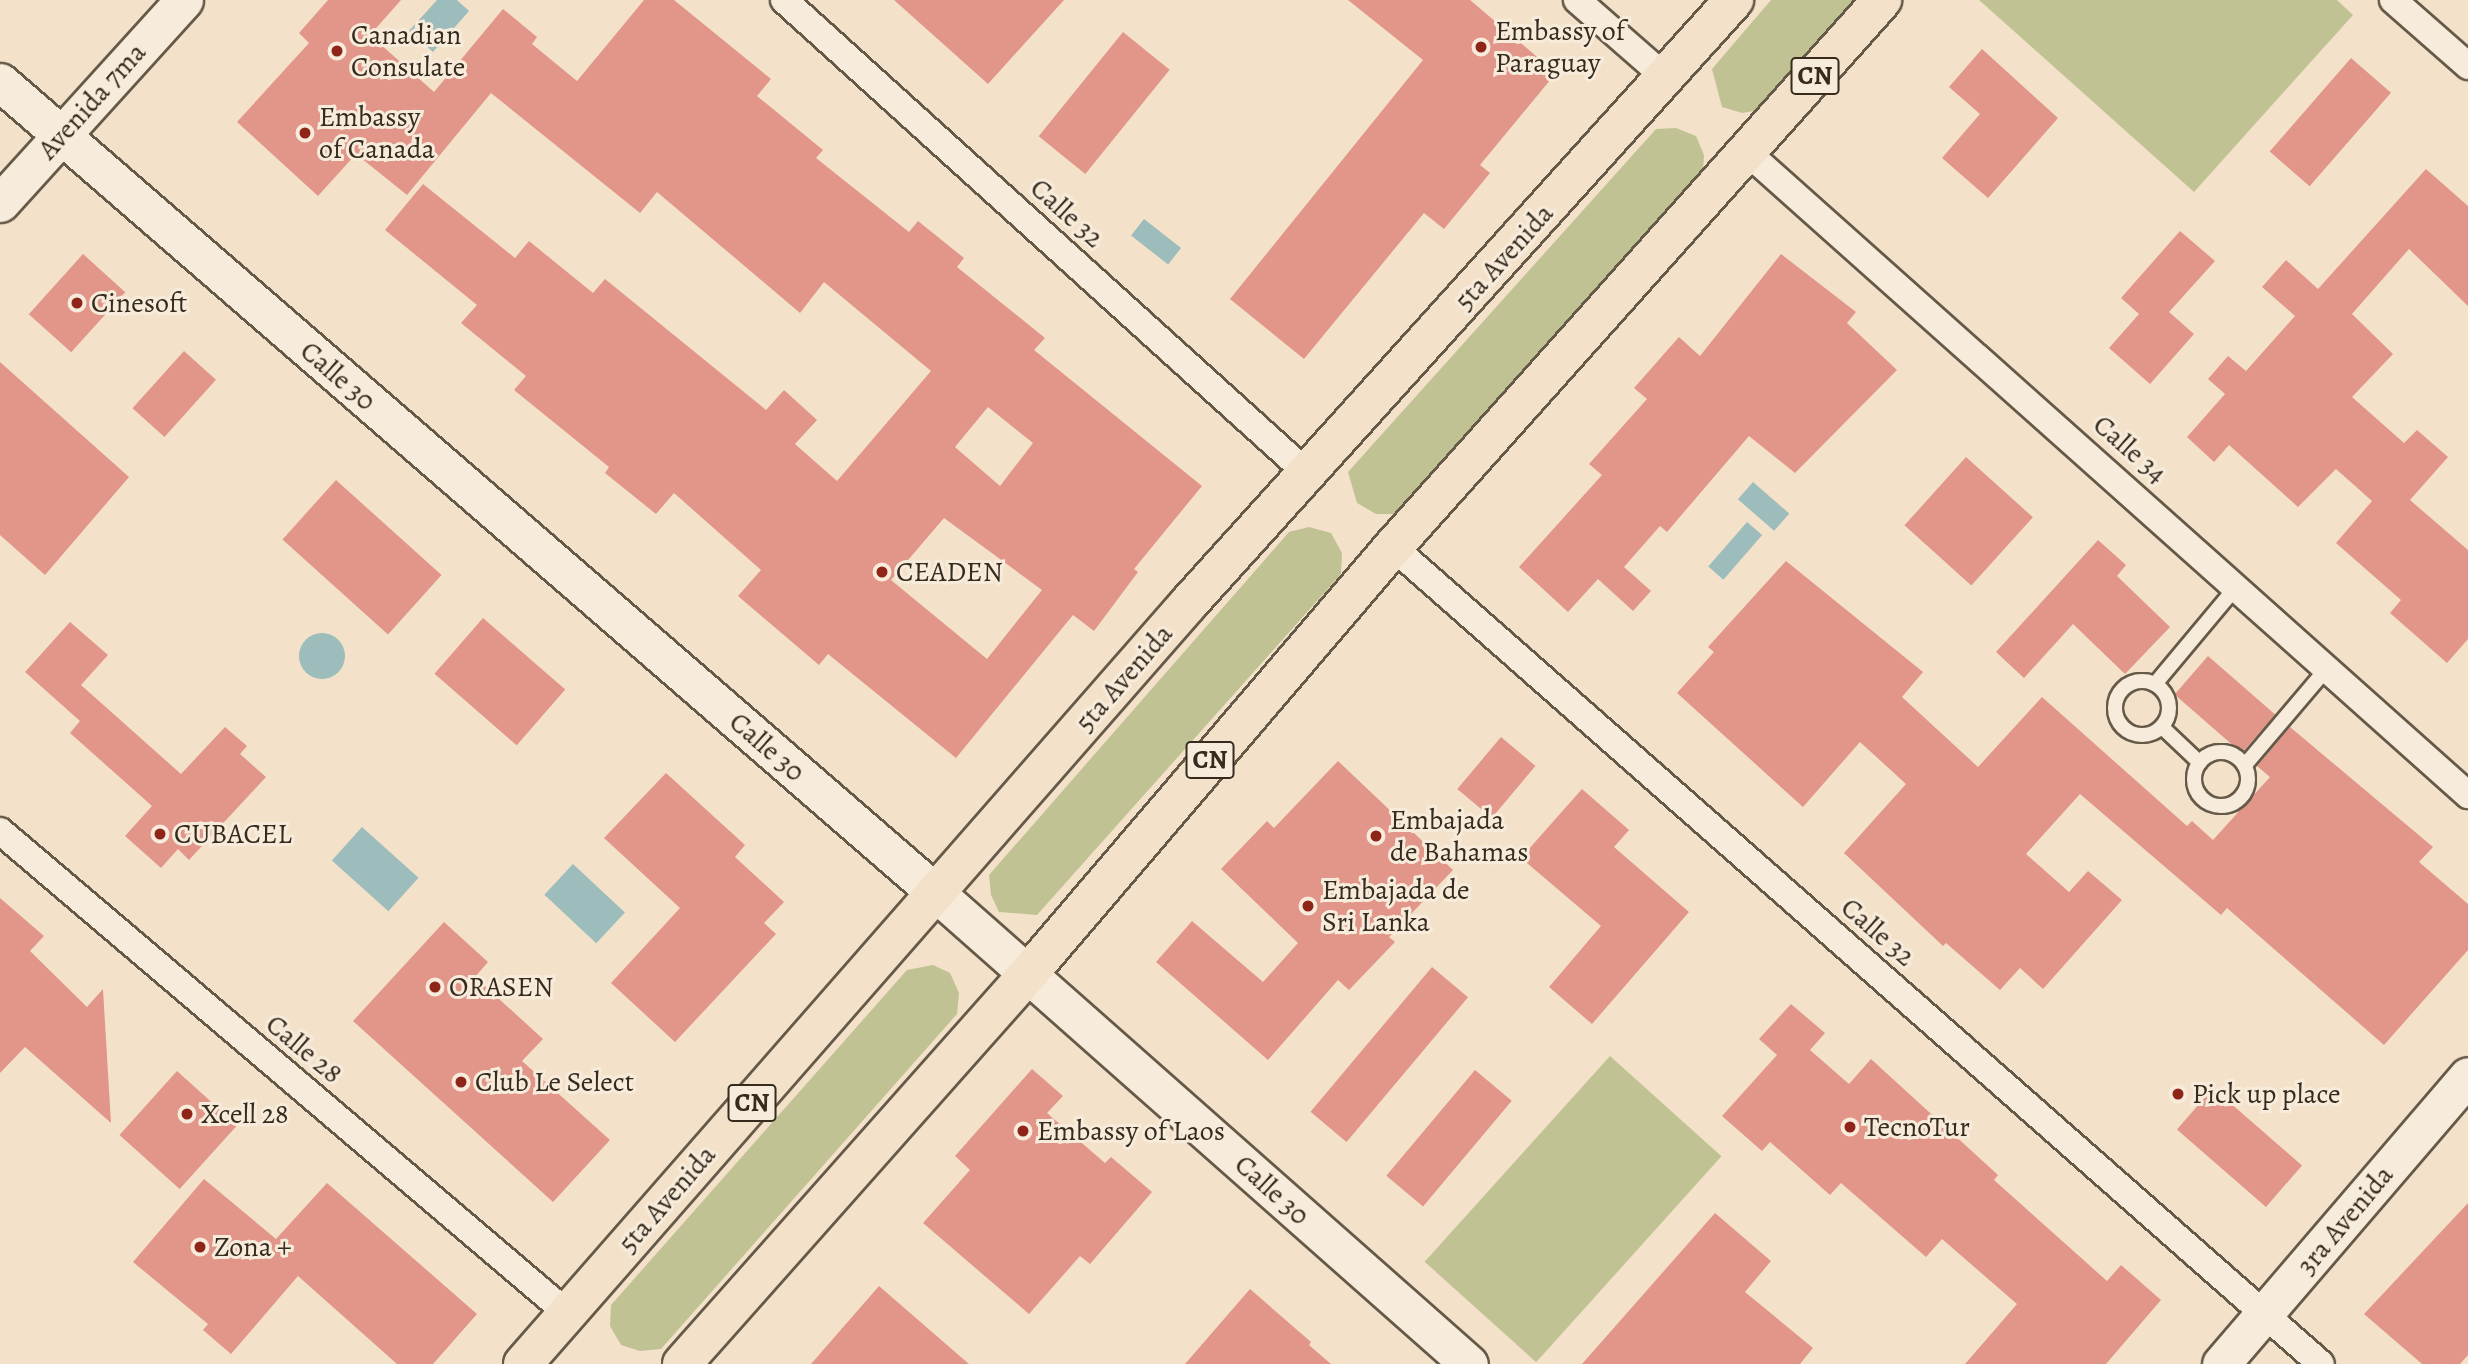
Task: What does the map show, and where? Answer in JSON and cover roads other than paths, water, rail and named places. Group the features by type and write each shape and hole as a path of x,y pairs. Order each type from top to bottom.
{"highway":[{"name":"5ta Avenida","path":"523,1364 1307,473 1734,0"},
{"name":"CN","path":"682,1364 1028,974 1393,547 1882,0"}],"main road":[{"name":"Avenida 7ma","path":"0,203 184,0"},
{"name":"Calle 30","path":"0,82 936,893 1469,1364"},
{"name":"3ra Avenida","path":"2221,1364 2468,1076"}],"street":[{"name":"Calle 32","path":"784,0 1307,473"},
{"path":"1577,0 1666,78"},
{"path":"2393,0 2468,66"},
{"name":"Calle 34","path":"1748,153 2328,667 2468,795"},
{"name":"Calle 32","path":"1393,547 2321,1364"},
{"name":"Calle 28","path":"0,831 567,1314"}],"lane":[{"path":"2155,684 2237,586"},
{"path":"2245,765 2222,752 2200,763 2194,779 2199,795 2223,806 2245,792 2245,765 2328,667"},
{"path":"2137,682 2155,684 2169,707 2162,727 2151,734 2133,734 2116,716 2121,690 2137,682"},
{"path":"2162,727 2200,763"}],"water":[{"path":"437,0 457,0 469,11 433,52 409,31"},
{"path":"1144,219 1181,248 1168,264 1131,236"},
{"path":"1753,482 1789,513 1774,531 1738,499"},
{"path":"1747,522 1762,535 1723,580 1708,567"},
{"path":"322,633 338,640 345,656 338,672 322,679 306,672 299,656 306,640"},
{"path":"362,827 418,878 388,911 332,860"},
{"path":"573,864 625,912 596,943 544,895"}],"place":[{"name":"Embassy of Paraguay","path":"1481,47"},
{"name":"Canadian Consulate","path":"337,51"},
{"name":"Embassy of Canada","path":"305,133"},
{"name":"Cinesoft","path":"77,303"},
{"name":"CEADEN","path":"882,572"},
{"name":"CUBACEL","path":"160,834"},
{"name":"Embajada de Bahamas","path":"1376,836"},
{"name":"Embajada de Sri Lanka","path":"1308,906"},
{"name":"ORASEN","path":"435,987"},
{"name":"Club Le Select","path":"461,1082"},
{"name":"Pick up place","path":"2178,1094"},
{"name":"Xcell 28","path":"187,1114"},
{"name":"TecnoTur","path":"1850,1127"},
{"name":"Embassy of Laos","path":"1023,1131"},
{"name":"Zona +","path":"200,1247"}]}
